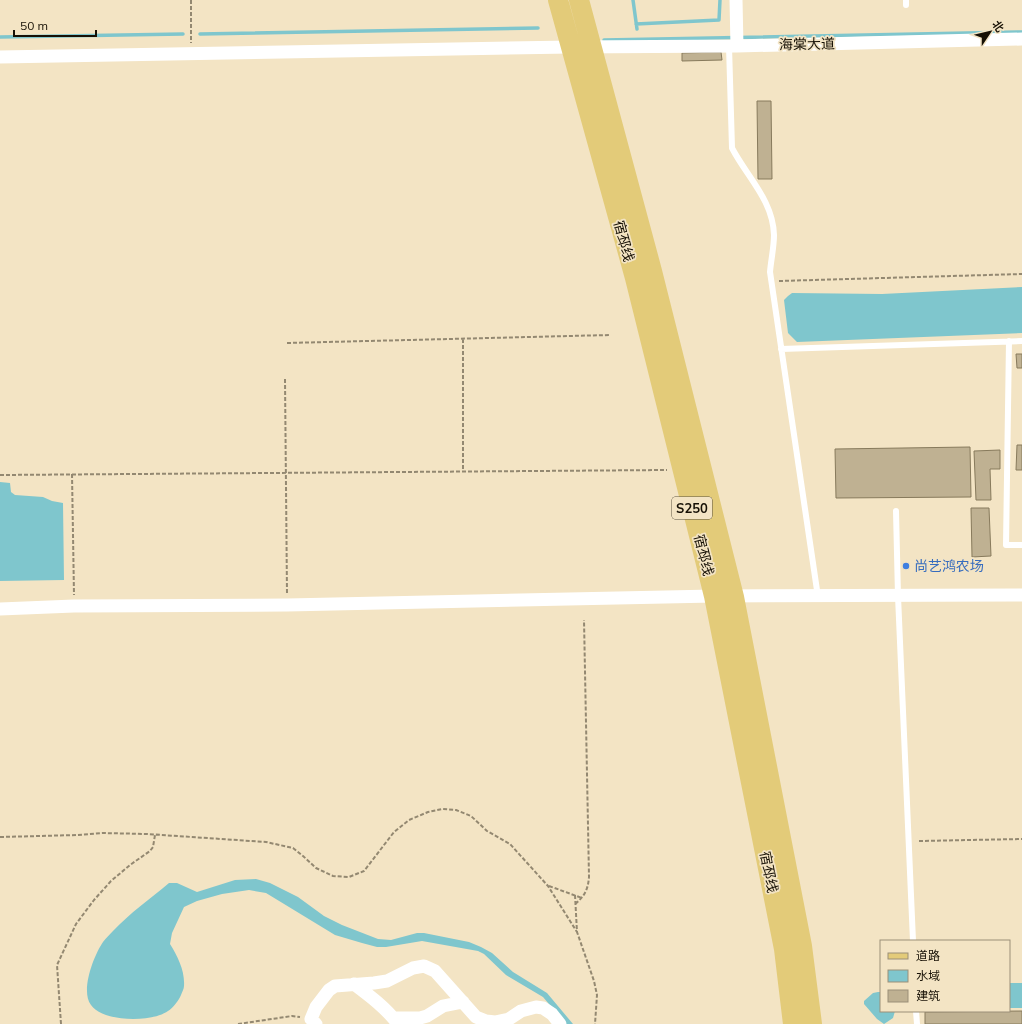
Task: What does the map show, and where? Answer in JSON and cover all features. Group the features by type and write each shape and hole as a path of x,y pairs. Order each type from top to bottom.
{"main road":[{"name":"宿邳线","path":"558,0 635,278 714,596 784,949 793,1024"},
{"name":"宿邳线","path":"579,0 652,271 734,597 802,946 812,1024"}],"street":[{"path":"735,42 736,0"},
{"name":"海棠大道","path":"0,57 592,47 735,42 1022,38"},
{"path":"0,609 74,606 287,605 714,596 1022,595"},
{"path":"314,1021 316,1007 329,990 335,986 387,981 413,968 424,966 435,971 463,1002 476,1021 495,1022 536,1007 544,1008 552,1014 560,1024"},
{"path":"354,984 372,997 395,1021 420,1018 427,1016 442,1006 463,1002"}],"lane":[{"path":"735,42 732,148 739,161 765,198 772,216 774,235 770,272 771,281 818,596"},
{"path":"1009,341 1006,545 1022,545"},
{"path":"781,348 1022,341"},
{"path":"896,511 898,596 913,940"},
{"path":"916,1012 917,1024"}],"path":[{"path":"191,0 191,54"},
{"path":"771,281 1022,274"},
{"path":"287,343 610,335"},
{"path":"463,339 463,471"},
{"path":"285,379 287,605"},
{"path":"0,475 682,470"},
{"path":"72,474 74,606"},
{"path":"575,904 582,898 587,888 589,877 584,620"},
{"path":"0,838 78,836 102,833 266,842 293,848 316,868 333,876 348,878 364,871 394,832 409,820 428,812 442,809 456,810 471,816 487,831 510,844 548,886 577,932 594,981 597,995 594,1024"},
{"path":"61,1024 57,965 76,924 111,881 130,864 150,851 153,847 155,835"},
{"path":"919,841 1022,839"},
{"path":"548,886 582,898"},
{"path":"575,895 577,932"},
{"path":"238,1024 292,1016 314,1021"}],"water":[{"path":"1022,287 1022,333 797,342 788,333 784,300 792,293 882,294"},
{"path":"0,482 10,483 11,492 15,495 43,497 52,501 63,503 64,580 0,581"},
{"path":"256,879 270,883 298,897 324,916 342,925 378,939 391,940 417,933 424,933 469,942 481,947 492,953 513,972 547,993 573,1024 566,1024 543,997 506,975 484,954 478,951 422,941 377,947 335,935 266,893 249,890 222,894 197,901 184,907 172,933 170,944 182,970 184,987 179,999 170,1010 150,1018 128,1019 106,1015 97,1011 91,1005 88,999 88,982 92,964 99,948 126,918 169,883 177,883 197,892 235,880"},
{"path":"1010,983 1022,983 1022,1008 1010,1008"},
{"path":"880,992 880,1012 895,1012 893,1018 884,1024 877,1019 864,1004 864,1001 873,993"}],"building":[{"path":"721,52 722,60 682,61 682,53"},
{"path":"757,101 771,101 772,179 758,179"},
{"path":"1016,354 1022,354 1022,368 1017,368"},
{"path":"1017,445 1022,445 1022,470 1016,470"},
{"path":"970,447 971,497 836,498 835,449"},
{"path":"1000,450 1000,469 990,469 991,500 976,500 974,451"},
{"path":"971,508 989,508 991,556 972,557"},
{"path":"1022,1011 1022,1024 925,1024 925,1012"}],"waterway":[{"path":"633,0 637,29"},
{"path":"636,24 719,20 720,0"},
{"path":"200,34 538,28"},
{"path":"604,40 1022,32"},
{"path":"0,37 183,34"}],"place":[{"name":"尚艺鸿农场","path":"906,566"}]}
